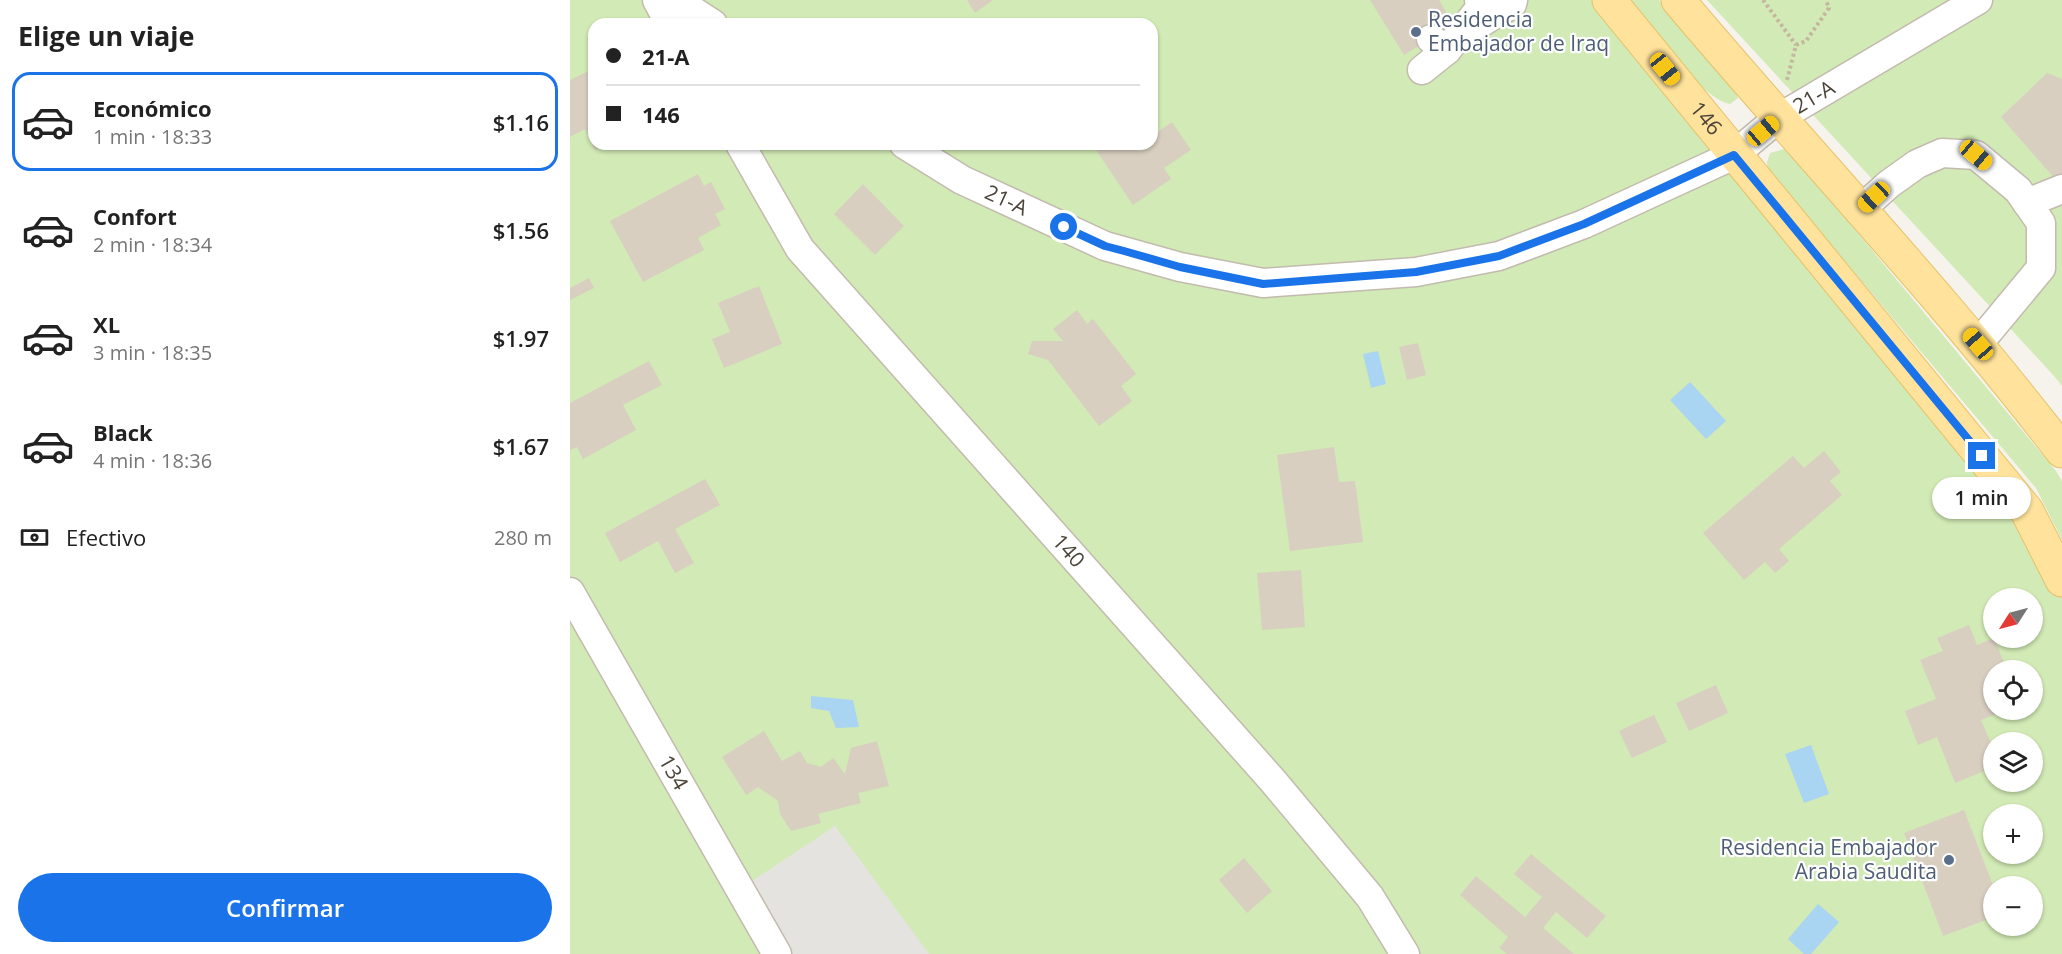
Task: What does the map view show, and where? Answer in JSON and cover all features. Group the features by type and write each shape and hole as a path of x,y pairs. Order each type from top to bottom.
{"main road":[{"name":"146","path":"1609,0 2027,511 2062,580"},
{"path":"1678,0 1777,119 1978,344 2062,451"}],"street":[{"path":"657,0 667,18"},
{"path":"676,0 704,18"},
{"path":"1422,70 1445,42 1481,7 1479,0"},
{"path":"1445,42 1512,4 1513,0"},
{"name":"21-A","path":"914,150 962,180 1105,246 1180,267 1263,284 1416,272 1499,256 1584,224 1734,155 1777,119 1978,0"},
{"name":"140","path":"743,150 800,249 1273,781 1370,897 1405,954"},
{"path":"1859,211 1889,184 1917,164 1942,153 1976,155 2018,190 2041,223 2041,268 1978,344"},
{"path":"2027,203 2062,189"},
{"name":"134","path":"570,592 777,954"}],"path":[{"path":"1763,0 1796,45 1806,40 1829,8 1826,0"}],"green space":[{"path":"570,0 1609,0 2062,580 2062,954 570,954"},
{"path":"1628,0 1659,0 1732,85 1738,98 1730,104 1718,99 1705,89 1676,60"},
{"path":"1707,0 2062,0 2062,386 2055,377"},
{"path":"1784,149 1801,165 2056,471 2062,481 2062,540 2036,488 1768,170 1767,162 1770,153"}],"shaded area":[{"path":"835,826 929,954 777,954 740,889"}],"water":[{"path":"1378,351 1386,384 1371,388 1363,354"},
{"path":"1690,382 1726,421 1706,439 1670,400"},
{"path":"811,696 853,700 859,727 836,728 829,711 811,708"},
{"path":"1811,745 1829,794 1804,803 1785,754"},
{"path":"1818,904 1839,922 1811,954 1804,954 1788,939"}],"building":[{"path":"967,0 993,0 975,13"},
{"name":"Residencia Embajador de Iraq","path":"1370,0 1439,0 1454,25 1404,55"},
{"path":"588,71 588,135 585,129 570,137 570,80"},
{"path":"2047,73 2062,79 2062,173 2055,179 2001,117"},
{"path":"1172,122 1191,150 1164,168 1171,179 1133,205 1096,150 1158,150 1158,132"},
{"path":"698,174 704,186 711,182 725,209 715,214 721,225 698,238 704,250 643,282 610,221"},
{"path":"863,184 904,226 875,255 834,214"},
{"path":"589,278 594,288 570,300 570,288"},
{"path":"759,286 782,344 724,368 712,339 730,332 718,303"},
{"path":"1077,310 1087,324 1093,319 1136,374 1121,386 1132,401 1099,426 1048,360 1028,354 1032,341 1063,341 1053,329"},
{"path":"1418,343 1426,375 1407,380 1399,347"},
{"path":"649,361 662,385 623,405 636,430 583,459 577,447 570,450 570,403"},
{"path":"1334,447 1339,482 1355,481 1363,542 1290,551 1277,455"},
{"path":"1824,451 1841,472 1830,481 1842,495 1779,549 1789,561 1775,573 1765,562 1744,580 1703,533 1793,456 1804,468"},
{"path":"705,479 720,505 675,529 694,563 675,573 658,541 620,562 605,533"},
{"path":"1301,570 1305,627 1262,630 1257,573"},
{"path":"1969,625 1977,645 1983,643 1983,648 1998,648 2003,660 1983,660 1983,719 1981,720 1986,732 1983,732 1983,772 1955,783 1937,737 1918,745 1905,711 1936,699 1920,660 1943,651 1937,638"},
{"path":"1716,685 1728,713 1689,731 1676,703"},
{"path":"1654,715 1667,742 1632,758 1619,731"},
{"path":"764,731 782,761 800,751 807,763 821,767 833,758 845,774 851,748 877,741 889,786 858,793 861,803 818,814 821,823 791,831 780,814 778,801 758,787 746,795 722,757"},
{"name":"Residencia Embajador Arabia Saudita","path":"1964,810 1989,876 1983,876 1983,921 1943,936 1904,833"},
{"path":"1531,854 1606,916 1587,938 1556,912 1543,928 1574,954 1507,954 1499,948 1508,937 1460,895 1476,876 1525,917 1542,897 1514,874"},
{"path":"1244,858 1272,891 1247,913 1219,880"}],"place":[{"name":"Residencia Embajador de Iraq","path":"1416,32"},
{"name":"Residencia Embajador Arabia Saudita","path":"1949,860"}],"route":[{"path":"1064,227 1105,246 1180,267 1263,284 1416,272 1499,256 1584,224 1734,155 1982,456"}]}
